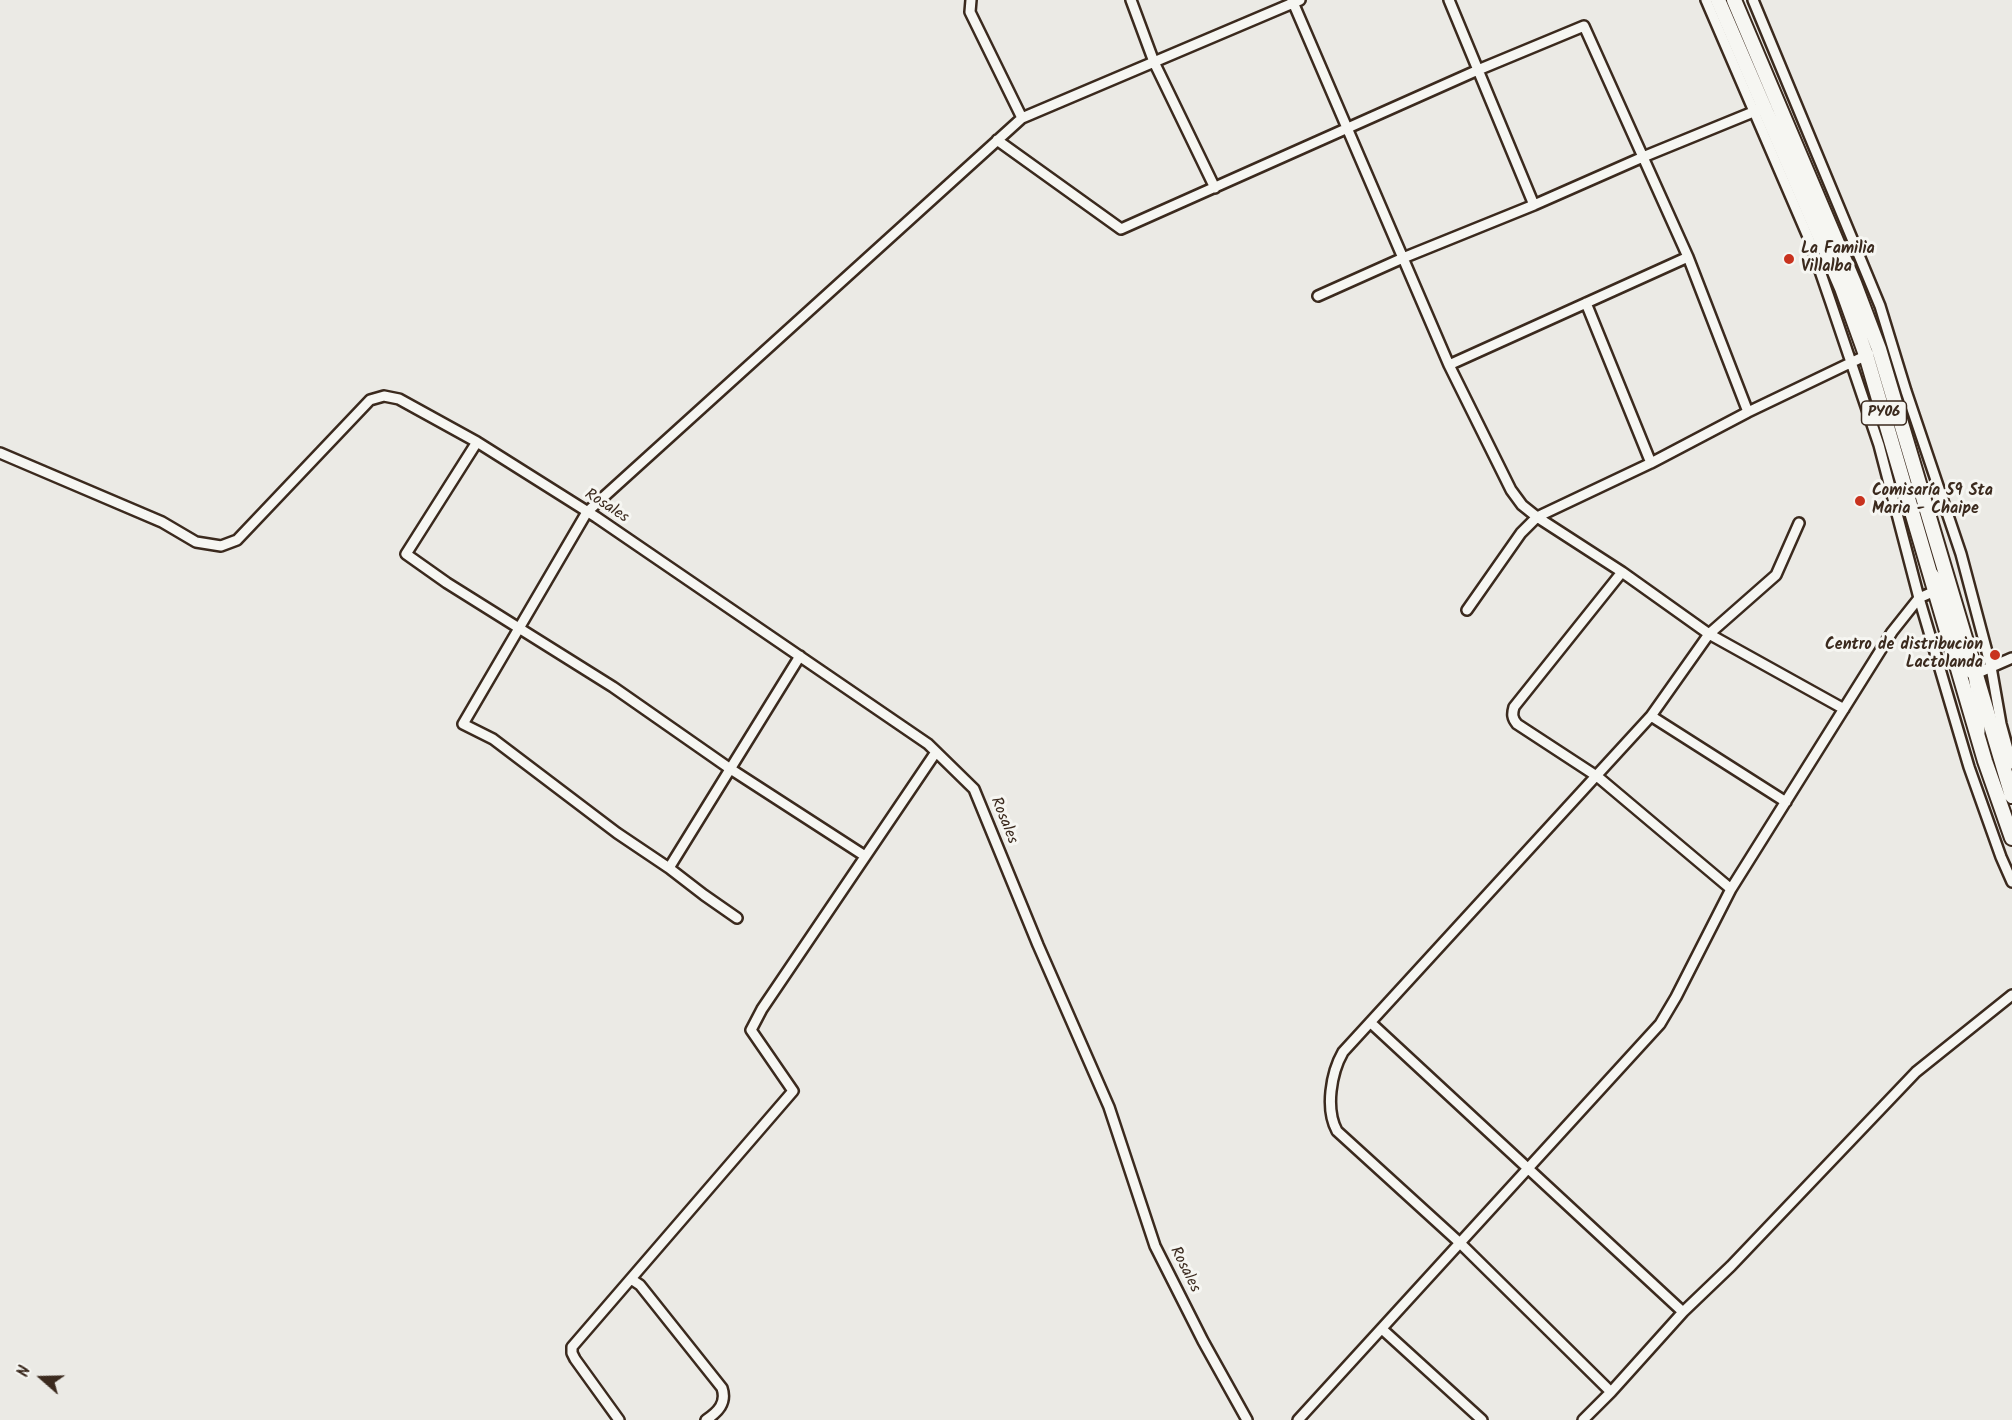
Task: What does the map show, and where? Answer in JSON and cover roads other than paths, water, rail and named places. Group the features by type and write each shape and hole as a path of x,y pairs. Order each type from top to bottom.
{"highway":[{"name":"PY06","path":"1718,0 1759,110 1837,277 1878,348 1928,567 1978,740 2012,838"},
{"name":"PY06","path":"1734,0 1854,283 1878,348 2012,796"}],"street":[{"path":"971,0 970,12 1022,118"},
{"path":"1131,0 1154,62 1215,188"},
{"path":"1449,0 1534,205"},
{"path":"1706,0 1759,110 1809,239 1879,445 1919,598 1969,767 2012,882"},
{"path":"1753,0 1880,306 1878,348 1961,554 1991,667 2001,724 2012,764"},
{"path":"737,918 669,867 618,833 493,739 463,724 587,512 1022,118 1295,1 1449,365 1510,490 1522,505 1537,517 1622,572 1709,634 1844,709"},
{"path":"997,140 1121,229 1348,130 1478,70 1584,26 1688,257 1748,412"},
{"path":"1318,296 1643,157 1778,103"},
{"path":"1449,365 1688,257"},
{"path":"1586,303 1651,463"},
{"path":"1467,610 1521,533 1537,517 1651,463 1878,348"},
{"name":"Rosales","path":"0,453 162,522 196,542 221,546 237,540 370,400 384,396 399,399 477,442 587,512 928,744 974,789 1108,1107 1155,1246 1203,1341 1247,1420"},
{"path":"477,442 406,554 447,583 613,687 729,768 865,856"},
{"path":"1611,1392 1460,1243 1337,1131 1331,1120 1335,1070 1343,1052 1598,777 1651,716 1709,634 1776,575 1799,523"},
{"path":"1928,567 1942,584 1967,671 1974,674 2012,658"},
{"path":"1622,572 1515,707 1512,712 1513,719 1517,724 1598,777 1731,889"},
{"path":"1298,1420 1660,1024 1731,889 1892,632 1919,598 1935,591"},
{"path":"669,867 800,656"},
{"path":"1974,674 1980,719 1978,740"},
{"path":"1651,716 1786,802"},
{"path":"619,1420 574,1359 572,1353 576,1341 793,1091 752,1030 762,1009 936,752"},
{"path":"1583,1420 1683,1312 1731,1266 1916,1072 2012,995"},
{"path":"1371,1023 1683,1312"},
{"path":"631,1279 639,1285 722,1388 724,1402 720,1409 706,1420"},
{"path":"1382,1329 1482,1420"}],"place":[{"name":"La Familia Villalba","path":"1789,259"},
{"name":"Comisaría 59 Sta Maria - Chaipe","path":"1860,501"},
{"name":"Centro de distribucion Lactolanda","path":"1995,655"}]}
